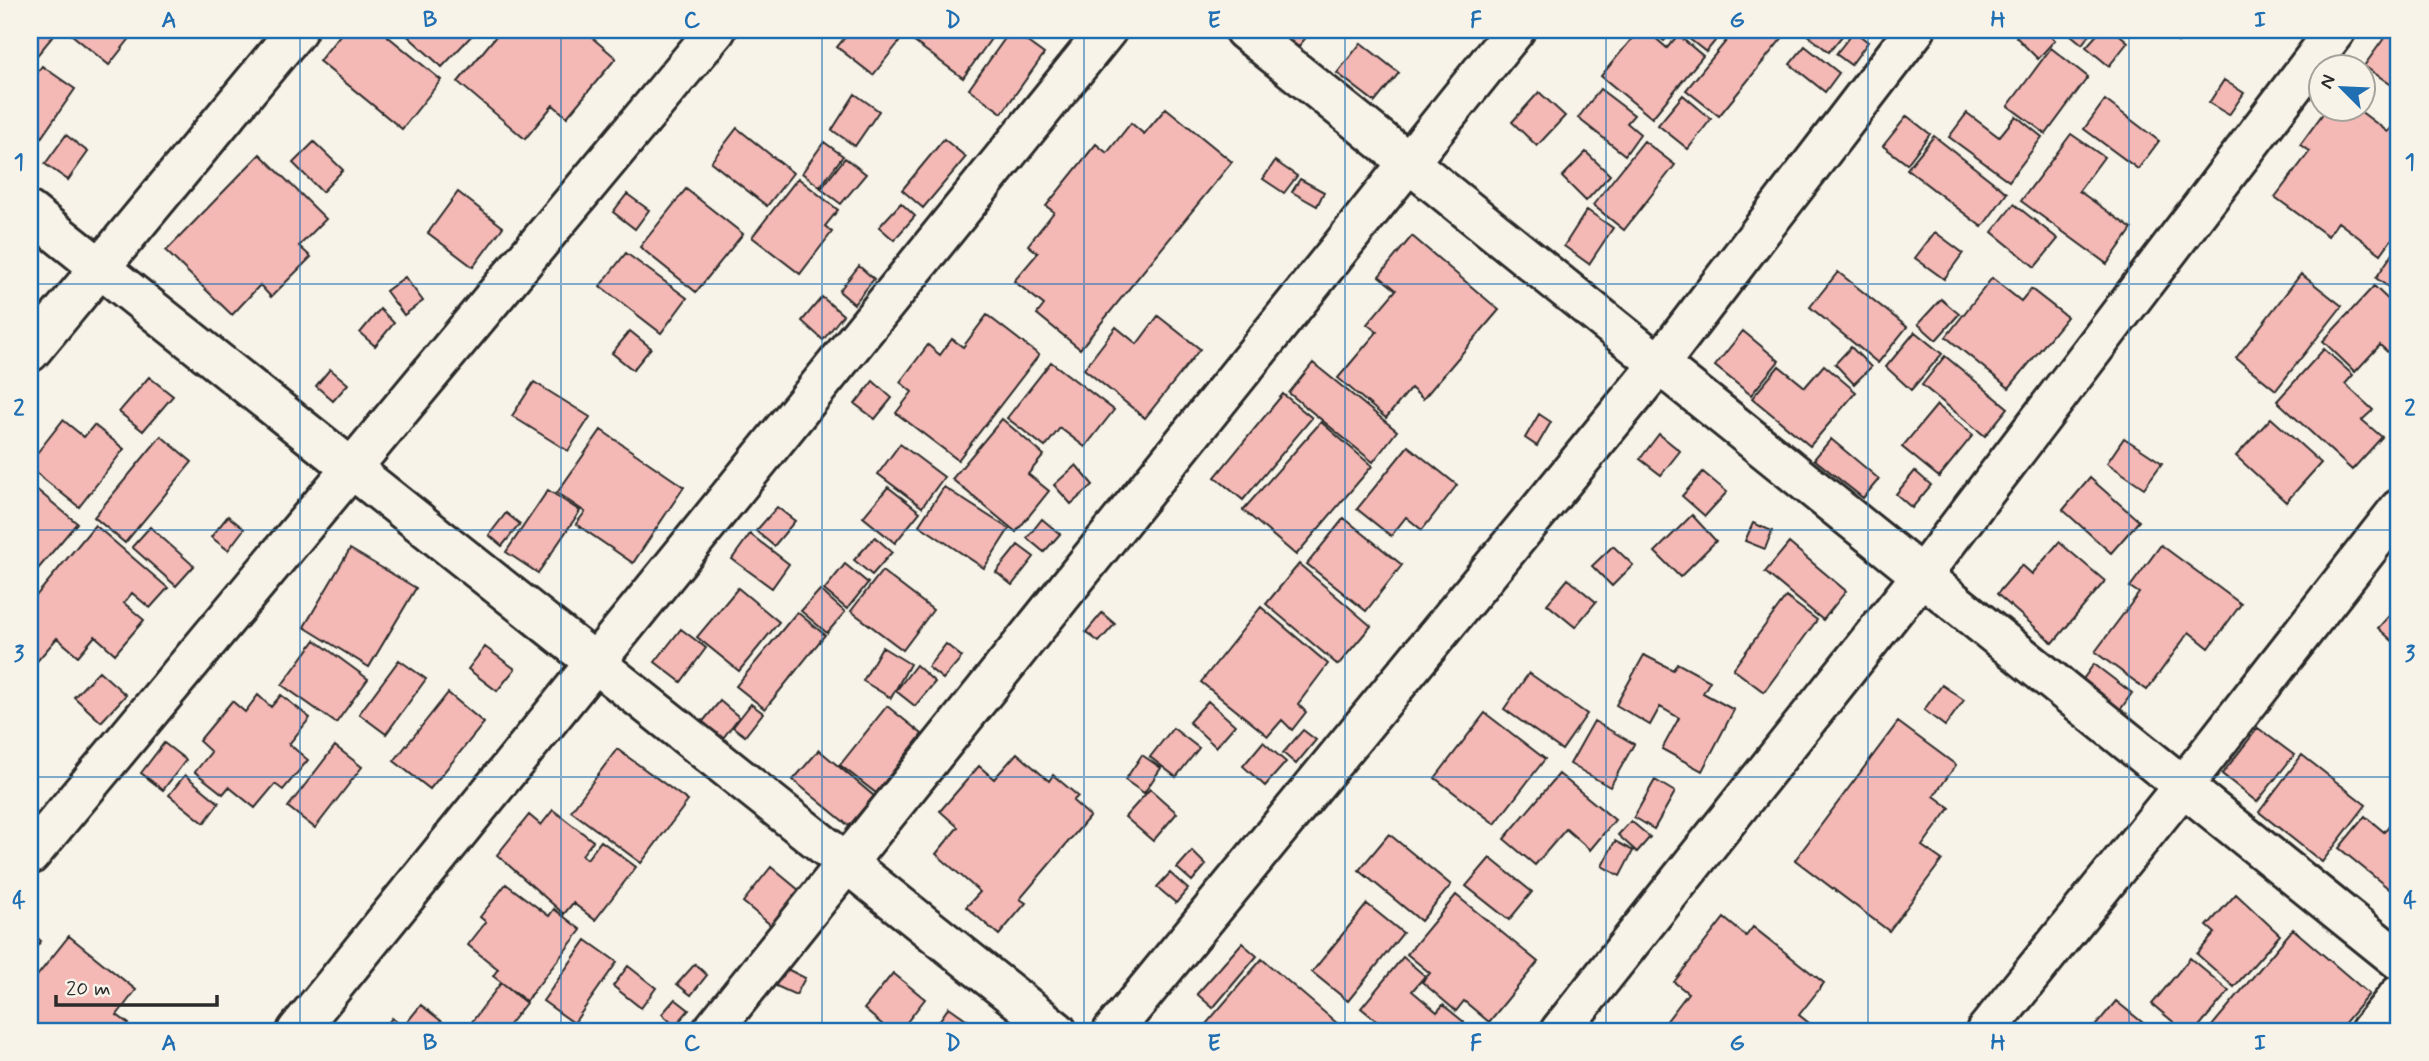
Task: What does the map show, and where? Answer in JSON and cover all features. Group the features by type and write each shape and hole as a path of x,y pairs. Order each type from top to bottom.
{"street":[{"path":"30,352 297,30"},
{"path":"30,855 716,30"},
{"path":"297,1031 1107,30"},
{"path":"1244,30 2399,960"},
{"path":"712,1031 1515,30"},
{"path":"1113,1031 1659,364 1915,30"},
{"path":"1560,1031 1921,576 2336,30"},
{"path":"30,212 1057,1031"},
{"path":"1986,1031 2183,786 2399,509"},
{"path":"2370,1031 2399,995"}],"building":[{"path":"30,30 58,30 30,64"},
{"path":"66,30 121,30 131,37 109,65"},
{"path":"344,30 380,30 441,80 402,129 319,61"},
{"path":"401,30 477,30 442,67"},
{"path":"501,30 583,30 616,58 567,117 553,105 525,139 458,82"},
{"path":"851,30 885,30 900,41 873,75 837,47"},
{"path":"921,30 985,30 993,36 963,78 913,41"},
{"path":"1011,30 1044,54 1002,113 969,89"},
{"path":"1270,30 1312,30 1295,51"},
{"path":"1639,30 1646,30 1667,48 1678,35 1703,56 1652,118 1601,76"},
{"path":"1649,30 1674,30 1664,41"},
{"path":"1678,30 1724,30 1706,52"},
{"path":"1735,30 1788,31 1719,116 1686,90"},
{"path":"1801,30 1847,30 1829,52"},
{"path":"2022,30 2045,30 2055,40 2038,59 2016,37"},
{"path":"2065,30 2093,30 2082,44"},
{"path":"2101,30 2114,30 2128,42 2109,66 2086,47"},
{"path":"2163,30 2188,30 2178,42"},
{"path":"2390,30 2399,36 2399,90 2376,74 2374,52"},
{"path":"1854,31 1868,42 1851,65 1836,54"},
{"path":"1361,43 1399,73 1375,102 1337,73"},
{"path":"1805,46 1839,73 1825,92 1790,64"},
{"path":"2051,48 2088,77 2046,134 2008,106"},
{"path":"42,66 75,89 34,148 30,145 30,83"},
{"path":"2224,80 2244,93 2229,115 2209,103"},
{"path":"1600,89 1634,115 1627,123 1640,134 1625,155 1578,118"},
{"path":"1539,92 1565,116 1537,146 1512,122"},
{"path":"855,94 879,111 855,146 832,130"},
{"path":"1683,95 1711,119 1688,149 1658,125"},
{"path":"2105,100 2159,141 2138,169 2084,129"},
{"path":"1166,108 1232,162 1080,349 1037,314 1044,305 1014,281 1038,253 1028,245 1054,212 1046,206 1096,144 1107,153 1131,123 1144,134"},
{"path":"1967,113 1999,137 2016,116 2042,137 2009,181 1949,137"},
{"path":"1907,116 1930,134 1907,164 1883,146"},
{"path":"2399,117 2399,229 2381,254 2338,222 2328,236 2275,197 2310,151 2300,145 2317,122 2375,122 2388,132"},
{"path":"737,128 793,173 767,206 711,162"},
{"path":"2071,134 2104,157 2079,191 2132,229 2107,264 2021,201"},
{"path":"66,135 88,152 68,180 45,164"},
{"path":"1934,136 2007,193 1982,227 1907,169"},
{"path":"944,139 966,157 923,208 902,190"},
{"path":"1644,141 1675,165 1624,230 1593,205"},
{"path":"314,142 343,170 322,192 293,163"},
{"path":"824,142 843,156 820,187 802,173"},
{"path":"1586,152 1610,175 1586,201 1562,177"},
{"path":"260,154 326,219 299,246 311,257 271,297 260,285 232,315 166,251"},
{"path":"845,158 866,174 841,204 821,189"},
{"path":"1275,161 1297,176 1284,193 1263,179"},
{"path":"798,178 838,210 825,226 832,232 800,274 752,237"},
{"path":"1300,179 1324,192 1317,206 1292,192"},
{"path":"686,189 743,234 696,292 640,247"},
{"path":"458,192 503,227 473,267 428,233"},
{"path":"627,194 649,210 635,229 613,212"},
{"path":"901,203 915,216 894,240 879,227"},
{"path":"2014,204 2058,239 2035,267 1992,232"},
{"path":"1587,210 1613,228 1589,264 1564,246"},
{"path":"1935,232 1963,253 1944,279 1915,258"},
{"path":"1412,236 1499,310 1423,399 1411,388 1386,418 1338,378 1377,332 1367,324 1396,290 1379,276"},
{"path":"2399,244 2399,295 2376,278"},
{"path":"626,253 687,298 661,333 600,286"},
{"path":"859,266 874,279 854,304 839,291"},
{"path":"1838,272 1907,327 1878,363 1810,307"},
{"path":"2301,274 2342,306 2276,390 2236,358"},
{"path":"405,277 423,301 404,315 386,291"},
{"path":"1992,278 2021,301 2031,289 2067,317 2009,388 1946,337"},
{"path":"2374,286 2399,310 2399,363 2380,345 2355,372 2323,341"},
{"path":"822,297 843,315 823,340 802,321"},
{"path":"1941,299 1959,314 1936,340 1918,324"},
{"path":"380,309 394,323 375,346 360,333"},
{"path":"987,315 1039,355 958,460 896,413 912,392 900,382 928,345 940,355 952,339 963,347"},
{"path":"1158,316 1200,349 1145,418 1084,369 1116,327 1137,344"},
{"path":"630,331 651,348 633,370 612,353"},
{"path":"1743,331 1779,361 1751,395 1715,366"},
{"path":"1915,332 1942,354 1911,390 1886,367"},
{"path":"1851,347 1871,367 1854,384 1835,364"},
{"path":"2324,349 2353,375 2345,384 2373,410 2362,420 2382,437 2352,470 2277,401"},
{"path":"1945,356 2008,408 1985,436 1922,385"},
{"path":"1051,362 1114,410 1085,447 1060,428 1045,447 1007,418"},
{"path":"1313,363 1397,431 1373,462 1289,393"},
{"path":"1824,365 1856,392 1810,446 1752,398 1779,366 1805,387"},
{"path":"330,369 348,384 333,401 316,386"},
{"path":"149,377 173,396 143,431 119,412"},
{"path":"873,381 892,398 875,419 855,404"},
{"path":"534,382 590,417 568,451 512,416"},
{"path":"1283,394 1312,418 1243,500 1215,477"},
{"path":"1937,405 1973,435 1939,477 1902,447"},
{"path":"1539,414 1551,422 1537,446 1525,438"},
{"path":"2271,418 2321,463 2286,502 2236,456"},
{"path":"1002,419 1044,455 1028,474 1049,491 1016,532 952,479"},
{"path":"63,420 84,437 94,425 124,449 79,507 30,468 30,462"},
{"path":"1321,422 1372,466 1296,555 1243,510"},
{"path":"601,430 684,487 633,563 576,524 585,512 557,493"},
{"path":"1659,434 1680,451 1661,475 1640,459"},
{"path":"161,436 192,462 125,543 94,517"},
{"path":"2124,438 2162,463 2144,488 2107,463"},
{"path":"1831,439 1879,479 1863,498 1814,459"},
{"path":"900,444 944,477 922,507 878,474"},
{"path":"1408,446 1457,485 1422,530 1406,517 1391,536 1357,509"},
{"path":"1076,465 1093,485 1071,504 1054,485"},
{"path":"1915,471 1931,485 1912,508 1896,494"},
{"path":"1703,472 1727,492 1705,516 1682,496"},
{"path":"2090,478 2139,521 2111,553 2063,510"},
{"path":"30,484 77,523 32,576 30,574"},
{"path":"888,487 920,512 895,543 863,517"},
{"path":"944,487 1009,529 984,568 919,525"},
{"path":"548,490 580,511 538,573 506,552"},
{"path":"777,507 795,521 774,546 756,531"},
{"path":"506,513 520,524 502,546 489,535"},
{"path":"1692,515 1716,541 1680,577 1655,552"},
{"path":"228,516 244,529 228,550 211,537"},
{"path":"1344,518 1402,565 1366,611 1307,564"},
{"path":"1042,519 1060,534 1044,552 1027,538"},
{"path":"1753,523 1772,531 1765,549 1745,541"},
{"path":"95,525 168,588 150,608 132,593 124,603 144,620 115,654 95,636 78,656 57,638 33,666 30,664 30,603"},
{"path":"150,527 194,566 176,586 132,547"},
{"path":"750,534 789,564 772,588 732,559"},
{"path":"875,537 892,552 872,575 854,560"},
{"path":"2059,542 2105,581 2053,643 1997,594 2022,565 2032,574"},
{"path":"1789,543 1846,591 1823,620 1765,572"},
{"path":"1018,545 1034,557 1012,585 996,572"},
{"path":"2161,545 2241,604 2209,648 2189,632 2147,690 2095,652 2139,593 2130,587"},
{"path":"1613,546 1633,565 1612,586 1592,566"},
{"path":"350,549 416,588 369,667 304,627"},
{"path":"845,564 868,583 847,609 824,590"},
{"path":"1299,564 1371,626 1338,665 1266,604"},
{"path":"882,571 933,610 903,650 851,611"},
{"path":"1568,579 1596,602 1575,627 1547,604"},
{"path":"738,588 779,622 739,671 697,637"},
{"path":"820,590 845,612 827,633 801,611"},
{"path":"1786,597 1817,620 1764,692 1733,669"},
{"path":"2399,605 2399,647 2378,628"},
{"path":"1261,607 1328,664 1298,704 1306,712 1292,730 1282,720 1268,736 1201,682"},
{"path":"797,612 825,635 765,709 736,686"},
{"path":"1102,613 1115,624 1099,642 1086,632"},
{"path":"681,629 706,648 681,682 655,662"},
{"path":"315,640 368,679 336,723 282,685"},
{"path":"946,644 962,657 943,679 928,667"},
{"path":"485,647 515,669 497,691 468,669"},
{"path":"882,647 910,664 891,698 863,681"},
{"path":"1644,655 1673,670 1677,663 1710,681 1703,693 1734,710 1702,771 1662,749 1679,718 1660,707 1650,725 1616,705"},
{"path":"399,660 426,679 386,734 359,714"},
{"path":"2094,664 2132,693 2120,710 2081,682"},
{"path":"916,665 935,682 915,706 896,691"},
{"path":"99,671 126,695 101,722 74,697"},
{"path":"1529,673 1587,714 1562,750 1504,709"},
{"path":"1942,685 1964,700 1945,726 1924,710"},
{"path":"448,693 484,723 430,789 394,761"},
{"path":"258,695 271,707 281,695 310,718 289,744 308,760 283,790 275,784 255,808 229,787 223,794 195,772 211,752 199,741 232,701 245,712"},
{"path":"720,701 739,717 720,742 700,725"},
{"path":"1208,701 1235,725 1216,747 1189,722"},
{"path":"751,704 763,713 745,736 733,727"},
{"path":"887,706 922,734 876,793 840,765"},
{"path":"1485,713 1545,759 1495,824 1435,778"},
{"path":"1594,721 1634,744 1610,787 1570,764"},
{"path":"1898,722 1956,765 1934,796 1950,808 1922,846 1942,860 1889,931 1795,860"},
{"path":"1173,728 1199,748 1176,777 1150,757"},
{"path":"2258,728 2294,755 2257,802 2222,774"},
{"path":"1303,730 1316,740 1296,764 1283,753"},
{"path":"1263,742 1286,762 1265,786 1243,766"},
{"path":"164,743 186,760 163,790 141,773"},
{"path":"335,746 362,767 315,828 288,807"},
{"path":"617,749 688,801 641,863 571,811"},
{"path":"819,750 874,796 849,826 793,780"},
{"path":"1017,753 1049,781 1053,775 1078,796 1073,801 1090,816 1020,899 1026,903 999,935 966,907 980,892 936,854 958,827 940,811 979,766 994,779"},
{"path":"1142,755 1161,768 1144,793 1125,780"},
{"path":"2302,755 2366,805 2322,862 2259,812"},
{"path":"1559,774 1615,820 1590,850 1566,829 1535,865 1504,839"},
{"path":"185,775 219,803 204,823 169,795"},
{"path":"1655,780 1675,792 1654,829 1634,817"},
{"path":"1150,789 1177,813 1153,841 1125,817"},
{"path":"553,810 593,841 582,855 587,859 601,841 636,867 595,920 573,903 564,914 497,855 529,815 541,825"},
{"path":"2365,816 2384,832 2393,820 2399,825 2399,897 2339,848"},
{"path":"1631,821 1650,837 1637,852 1618,835"},
{"path":"1389,834 1451,885 1421,921 1359,870"},
{"path":"1615,841 1633,851 1620,876 1602,866"},
{"path":"1192,851 1206,865 1192,881 1177,868"},
{"path":"1490,858 1532,892 1509,920 1466,886"},
{"path":"771,867 800,891 772,926 743,902"},
{"path":"1170,873 1188,889 1176,903 1157,887"},
{"path":"506,884 549,916 554,909 581,930 526,1001 493,976 498,969 468,945 486,922 480,917"},
{"path":"2236,894 2280,935 2234,987 2197,954 2215,933 2207,926"},
{"path":"1456,895 1538,962 1489,1022 1464,1001 1456,1011 1422,982 1430,973 1407,954"},
{"path":"1367,904 1403,933 1348,1001 1312,972"},
{"path":"1724,918 1746,936 1753,927 1824,983 1799,1015 1814,1027 1811,1031 1674,1031 1666,1022 1688,993 1674,982"},
{"path":"2293,929 2369,994 2338,1031 2216,1031 2211,1027"},
{"path":"30,931 41,941 30,955"},
{"path":"69,936 136,990 117,1015 129,1024 123,1031 30,1031 30,978 33,981"},
{"path":"586,940 617,962 574,1023 543,1001"},
{"path":"1242,943 1257,956 1213,1008 1197,994"},
{"path":"1403,957 1425,976 1412,991 1437,1012 1443,1005 1464,1022 1456,1031 1389,1031 1361,1008"},
{"path":"2190,958 2229,991 2195,1031 2184,1031 2152,1004"},
{"path":"1262,959 1338,1024 1332,1031 1200,1031"},
{"path":"695,964 707,975 691,995 677,984"},
{"path":"628,966 656,988 641,1008 613,986"},
{"path":"783,967 805,978 796,995 774,985"},
{"path":"893,973 925,999 900,1031 890,1031 864,1009"},
{"path":"501,983 526,1003 504,1031 474,1031 468,1027"},
{"path":"675,999 689,1010 675,1026 662,1014"},
{"path":"2116,1001 2153,1031 2091,1031"},
{"path":"421,1005 454,1031 382,1031 392,1018 403,1027"},
{"path":"949,1007 983,1031 932,1031"}]}
